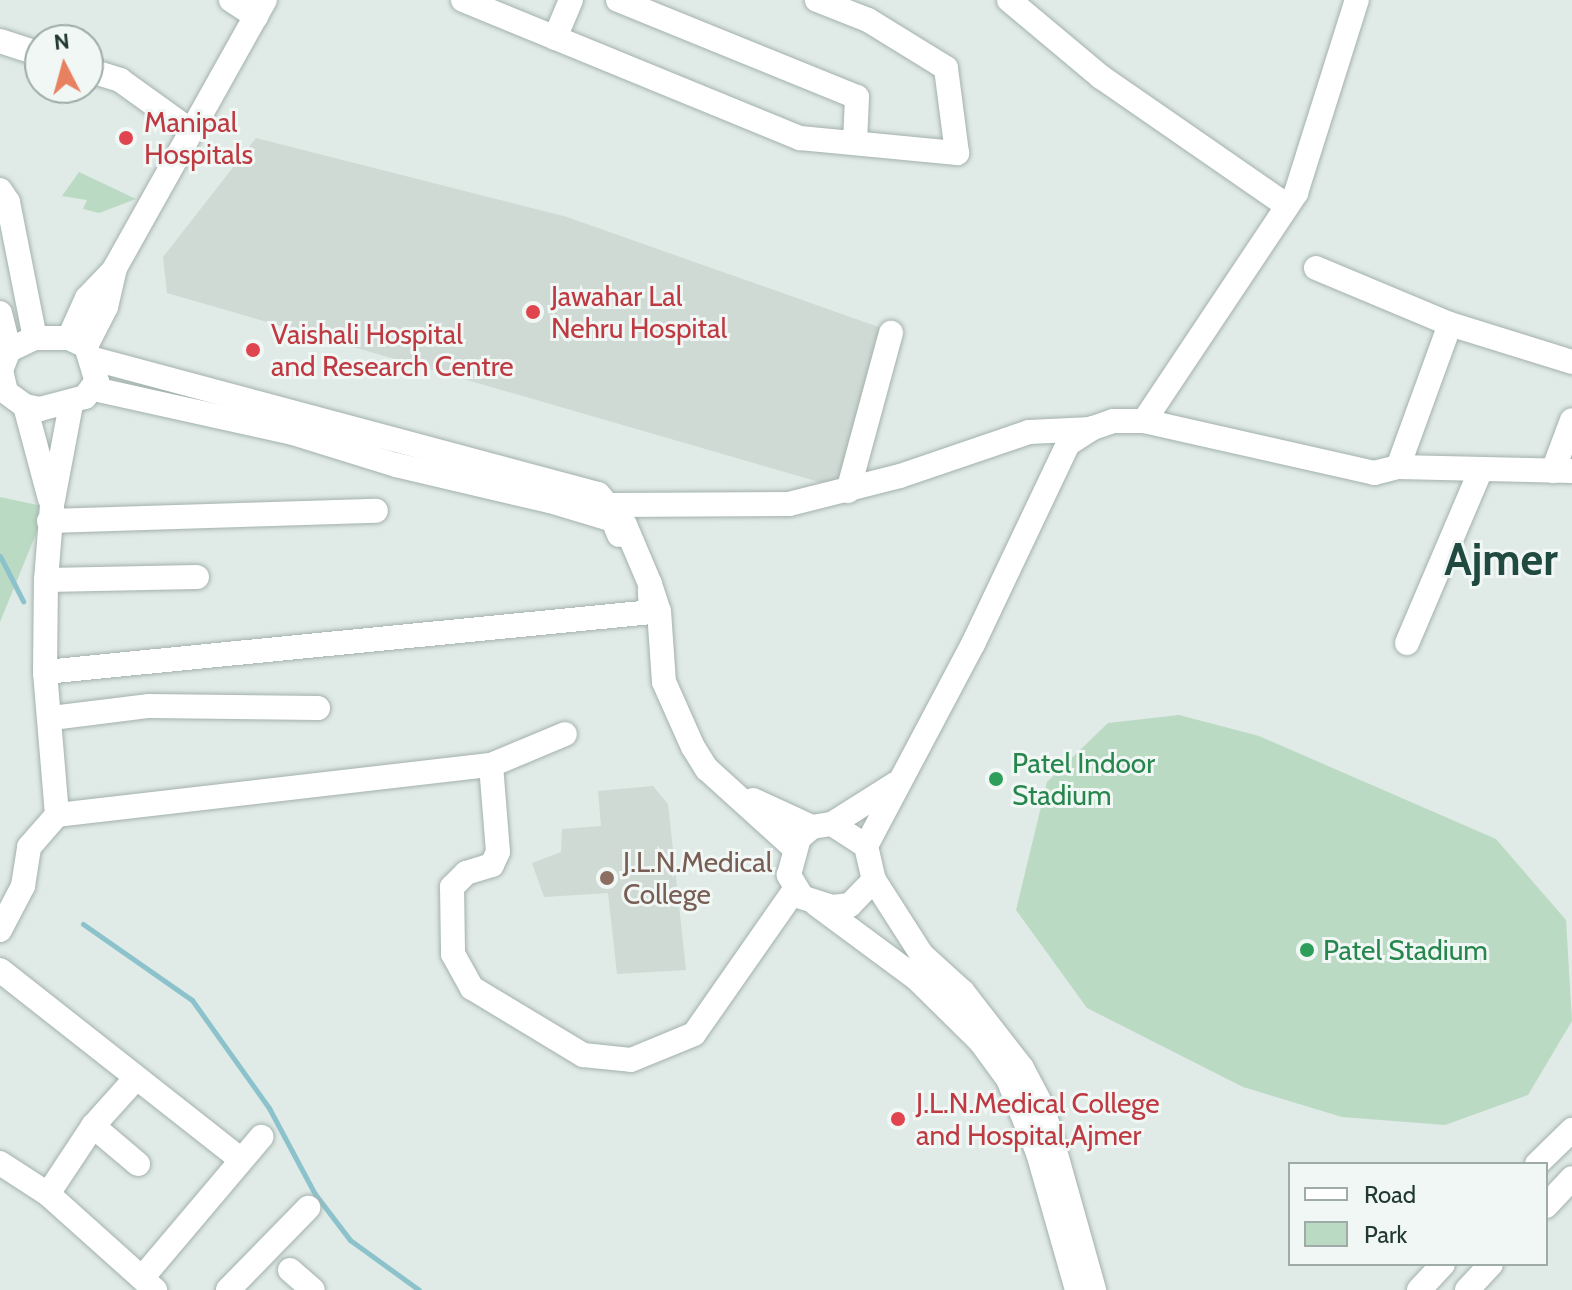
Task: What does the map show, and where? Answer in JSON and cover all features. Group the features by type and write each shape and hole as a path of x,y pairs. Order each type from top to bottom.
{"street":[{"path":"94,389 83,348 106,307 115,268 191,131 224,80 261,8 231,0"},
{"path":"463,0 800,138 957,153 946,68 873,10 817,0"},
{"path":"555,38 571,0"},
{"path":"618,0 857,97 855,143"},
{"path":"1009,0 1277,221"},
{"path":"1144,421 1296,193 1357,0"},
{"path":"0,41 24,49"},
{"path":"104,75 120,80 191,131"},
{"path":"0,190 8,202 35,338"},
{"path":"1316,268 1450,324 1572,362"},
{"path":"0,313 9,350 1,370 50,513"},
{"path":"1398,467 1450,324"},
{"path":"848,491 891,333"},
{"path":"9,350 35,338 83,348 297,423 613,520 655,622"},
{"path":"10,398 71,404 94,389 297,423"},
{"path":"57,815 52,718 45,672 46,580 50,513 71,404"},
{"path":"1094,1290 1043,1108 1022,1068 963,992 922,955 874,880 866,846 897,782 973,644 1068,444 1093,428 1113,421 1144,421 1374,473 1398,467 1480,472 1563,471 1572,420"},
{"path":"457,470 583,487 612,505 789,504 848,491 1029,432 1093,428"},
{"path":"1407,643 1480,472"},
{"path":"612,505 650,584 664,682 677,716 707,769 737,792 793,847"},
{"path":"50,513 376,511"},
{"path":"46,580 197,577"},
{"path":"45,672 655,622"},
{"path":"147,663 149,706"},
{"path":"52,718 149,706 318,708"},
{"path":"0,930 23,886 29,847 57,815 491,765 565,734"},
{"path":"491,765 498,852 492,865 466,873 452,887 453,954 472,988 583,1055 631,1060 694,1034 796,888"},
{"path":"897,782 822,826 793,847 789,875 796,888 916,978 980,1041 1008,1079 1038,1153 1077,1290"},
{"path":"737,792 866,846"},
{"path":"816,904 850,905 874,880"},
{"path":"0,970 240,1159"},
{"path":"48,1194 93,1126 136,1078"},
{"path":"93,1126 138,1164"},
{"path":"1539,1162 1572,1130"},
{"path":"0,1163 48,1194 149,1284 240,1159 261,1137"},
{"path":"1548,1200 1572,1178"},
{"path":"228,1290 308,1208"},
{"path":"1419,1290 1441,1266"},
{"path":"1467,1290 1489,1266"},
{"path":"290,1270 313,1290"}],"shaded area":[{"name":"Jawahar Lal Nehru Hospital","path":"256,138 567,217 887,330 840,488 167,293 163,257"},
{"name":"J.L.N.Medical College","path":"653,786 668,804 686,970 617,974 608,893 544,897 532,863 561,852 562,829 601,826 598,791"}],"green space":[{"path":"79,172 136,199 99,213 83,209 87,200 62,196"},
{"path":"0,497 47,507 0,622"},
{"name":"Patel Stadium","path":"1179,715 1259,736 1496,839 1566,920 1572,1021 1528,1095 1445,1125 1342,1117 1243,1087 1087,1008 1016,910 1047,782 1108,723"}],"waterway":[{"path":"0,556 23,601"},
{"path":"83,924 192,1000 269,1108 315,1194 350,1240 419,1290"}],"place":[{"name":"Manipal Hospitals","path":"126,138"},
{"name":"Jawahar Lal Nehru Hospital","path":"533,312"},
{"name":"Vaishali Hospital and Research Centre","path":"253,350"},
{"name":"Patel Indoor Stadium","path":"996,779"},
{"name":"J.L.N.Medical College","path":"607,878"},
{"name":"Patel Stadium","path":"1307,950"},
{"name":"J.L.N.Medical College and Hospital,Ajmer","path":"898,1119"}],"district":[{"name":"Ajmer","path":"1501,560"}]}
